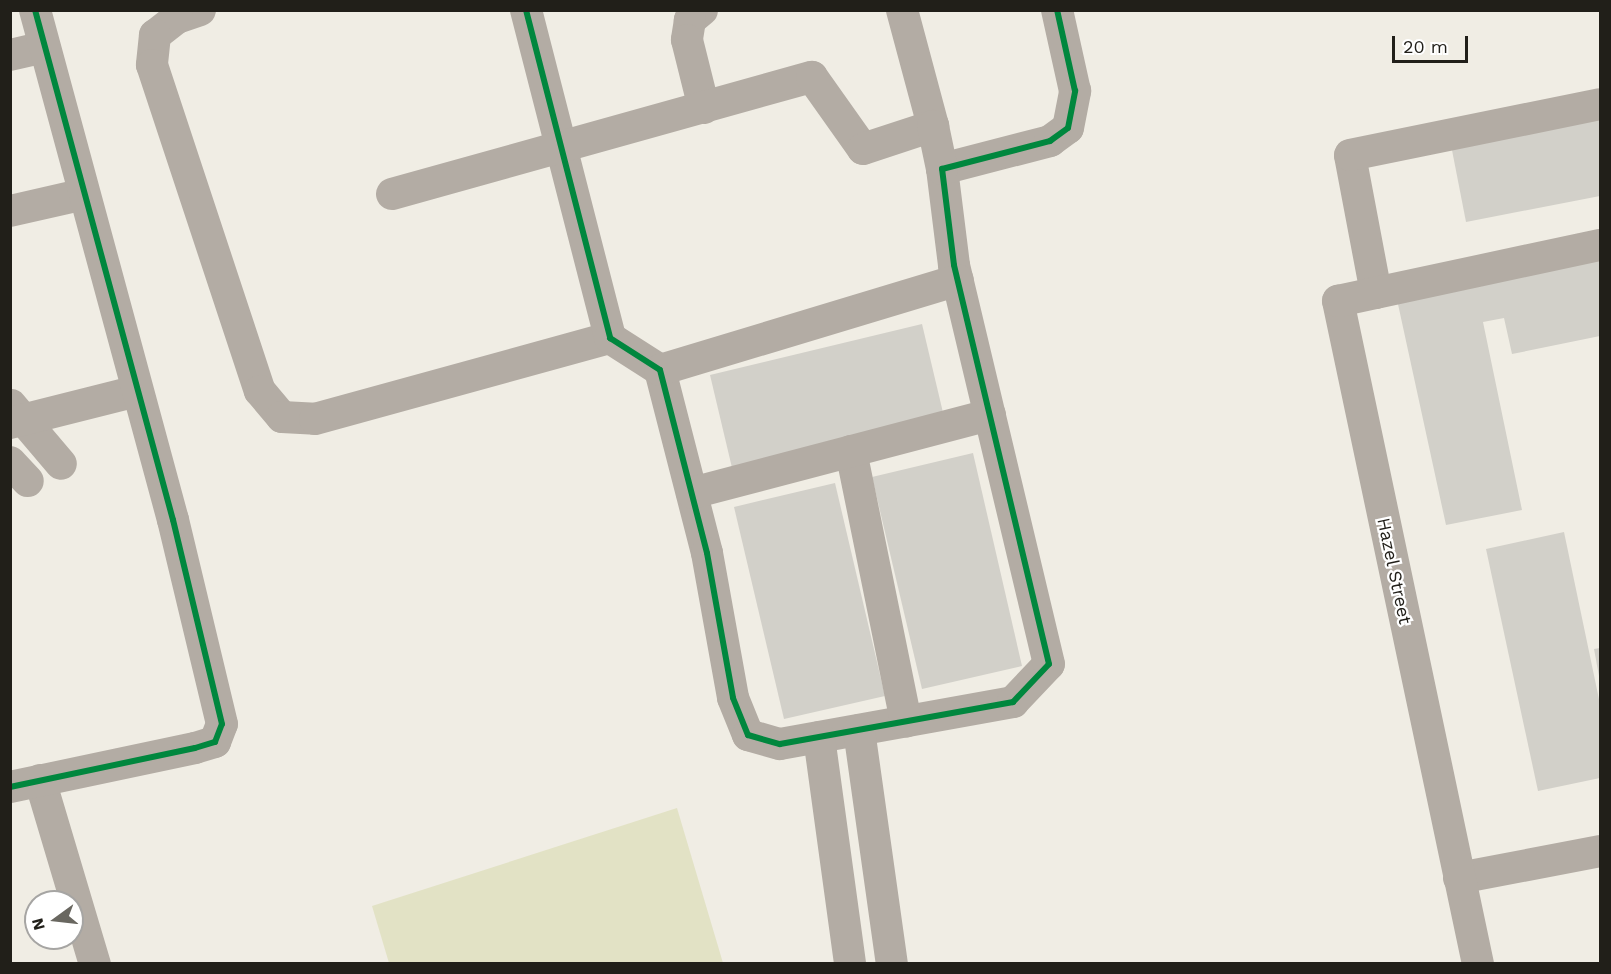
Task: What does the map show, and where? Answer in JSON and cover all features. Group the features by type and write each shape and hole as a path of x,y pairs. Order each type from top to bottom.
{"street":[{"path":"35,10 138,391 222,724 215,742 195,748 25,783 95,963"},
{"path":"200,10 177,18 154,35 152,65 260,391 282,417 315,419 610,338"},
{"path":"525,10 610,338 660,370 692,493 734,699 748,735 780,744 1013,702 1049,664 958,280 942,169 933,126 902,10"},
{"path":"702,10 690,20 687,40 704,108"},
{"path":"942,169 1050,141 1068,128 1074,91 1057,10"},
{"path":"10,55 44,47"},
{"path":"392,194 813,77 863,149 933,126"},
{"path":"1376,294 1350,155 1600,104"},
{"path":"10,211 84,194"},
{"name":"Hazel Street","path":"1478,963 1338,301 1600,245"},
{"path":"660,370 958,280"},
{"path":"15,416 138,391"},
{"path":"692,493 990,415"},
{"path":"15,416 61,464"},
{"path":"851,451 906,721"},
{"path":"859,730 892,963"},
{"path":"819,737 850,963"},
{"path":"1459,878 1600,851"}],"green space":[{"path":"677,808 723,963 389,963 372,906"}],"building":[{"path":"1600,116 1600,196 1466,222 1451,145"},
{"path":"1600,253 1600,336 1512,354 1504,318 1483,322 1522,510 1446,525 1396,295"},
{"path":"922,324 945,421 733,472 710,375"},
{"path":"973,453 1022,666 922,689 872,477"},
{"path":"835,483 885,696 784,719 734,507"},
{"path":"1564,532 1600,704 1600,778 1538,791 1486,549"},
{"path":"1600,648 1600,676 1599,676 1594,649"}],"cycle path":[{"path":"10,787 195,748 215,742 222,724 173,520 35,10"},
{"path":"526,10 610,338 660,370 707,553 733,698 748,735 780,744 1013,702 1049,664 954,265 942,169 1050,141 1068,128 1075,91 1057,10"}]}
